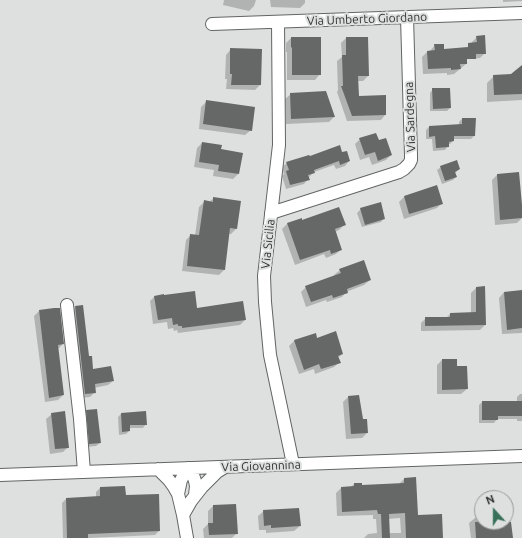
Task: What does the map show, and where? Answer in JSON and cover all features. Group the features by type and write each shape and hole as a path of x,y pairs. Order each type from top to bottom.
{"street":[{"name":"Via Umberto Giordano","path":"212,24 522,14"},
{"name":"Via Sardegna","path":"271,213 399,172 407,167 411,160 407,17"},
{"name":"Via Sicilia","path":"278,22 278,145 264,276 266,320 270,355 293,464"},
{"path":"67,305 80,420 84,472"},
{"name":"Via Giovannina","path":"0,475 522,456"},
{"path":"183,515 195,495 209,478 225,467"},
{"path":"178,494 180,480 188,468 195,481 195,495"},
{"path":"158,470 170,480 178,494 187,538"}],"building":[{"path":"485,35 486,54 476,54 476,59 467,59 467,64 460,64 461,69 428,69 427,51 435,50 434,44 444,44 444,49 468,47 468,43 477,42 476,36"},
{"path":"291,37 321,37 321,75 292,75"},
{"path":"346,37 368,37 369,76 358,76 359,96 386,95 386,115 352,116 341,86 343,86 342,55 346,55"},
{"path":"230,48 262,49 261,85 231,85 232,74 230,74"},
{"path":"522,65 522,94 494,95 493,75 511,74"},
{"path":"432,88 450,88 451,108 433,109"},
{"path":"326,91 335,117 291,119 290,93"},
{"path":"206,100 255,107 252,131 203,124"},
{"path":"462,118 476,118 475,136 454,136 454,141 449,142 449,147 436,148 435,136 429,137 429,126 462,124"},
{"path":"376,133 379,140 386,138 392,155 378,161 375,152 365,155 359,138"},
{"path":"202,142 222,145 221,149 243,153 239,174 218,171 219,165 199,162"},
{"path":"340,145 342,152 347,151 350,161 340,165 339,161 314,170 315,173 308,175 310,180 290,185 286,171 289,170 286,162 309,155 310,156"},
{"path":"457,160 460,169 455,172 457,177 445,181 440,166"},
{"path":"519,172 522,218 500,220 497,174"},
{"path":"437,185 443,204 409,214 404,196"},
{"path":"213,197 241,201 237,229 230,228 225,270 187,266 190,234 199,235 204,200 213,202"},
{"path":"381,202 385,219 365,225 360,208"},
{"path":"339,207 346,225 335,229 342,250 331,254 330,250 300,260 287,223 302,218 302,220"},
{"path":"364,260 371,280 347,289 348,293 333,298 332,295 311,302 305,286 341,273 339,269"},
{"path":"485,286 486,325 425,326 425,317 450,317 450,313 476,312 476,287"},
{"path":"522,290 522,328 507,330 504,292"},
{"path":"195,291 197,308 243,301 246,320 182,328 182,326 178,326 178,324 173,325 172,318 158,320 154,296"},
{"path":"83,305 89,356 92,356 93,369 111,366 114,381 95,384 96,393 85,394 75,306"},
{"path":"60,308 64,344 58,345 64,395 49,398 39,310"},
{"path":"336,331 343,354 338,356 341,363 321,369 319,364 304,370 294,340 316,333 317,338"},
{"path":"442,359 457,359 457,366 467,366 468,389 442,390"},
{"path":"359,395 363,419 367,419 368,433 351,434 348,396"},
{"path":"482,401 522,401 522,416 498,416 498,420 482,420"},
{"path":"97,409 101,443 89,444 86,410"},
{"path":"65,411 69,448 55,449 51,413"},
{"path":"146,411 147,425 130,425 130,431 122,432 121,413"},
{"path":"416,477 418,515 442,514 443,538 406,538 405,513 389,514 390,538 382,538 381,514 378,514 377,510 342,512 341,487 354,486 354,483 362,483 362,485 404,483 404,478"},
{"path":"125,486 126,495 159,494 160,531 88,534 88,538 67,538 66,498 100,496 100,487"},
{"path":"236,504 238,534 209,535 208,523 213,523 213,505"},
{"path":"299,508 301,526 271,528 271,525 264,526 263,510"},
{"path":"476,530 512,530 513,538 476,538"}]}
